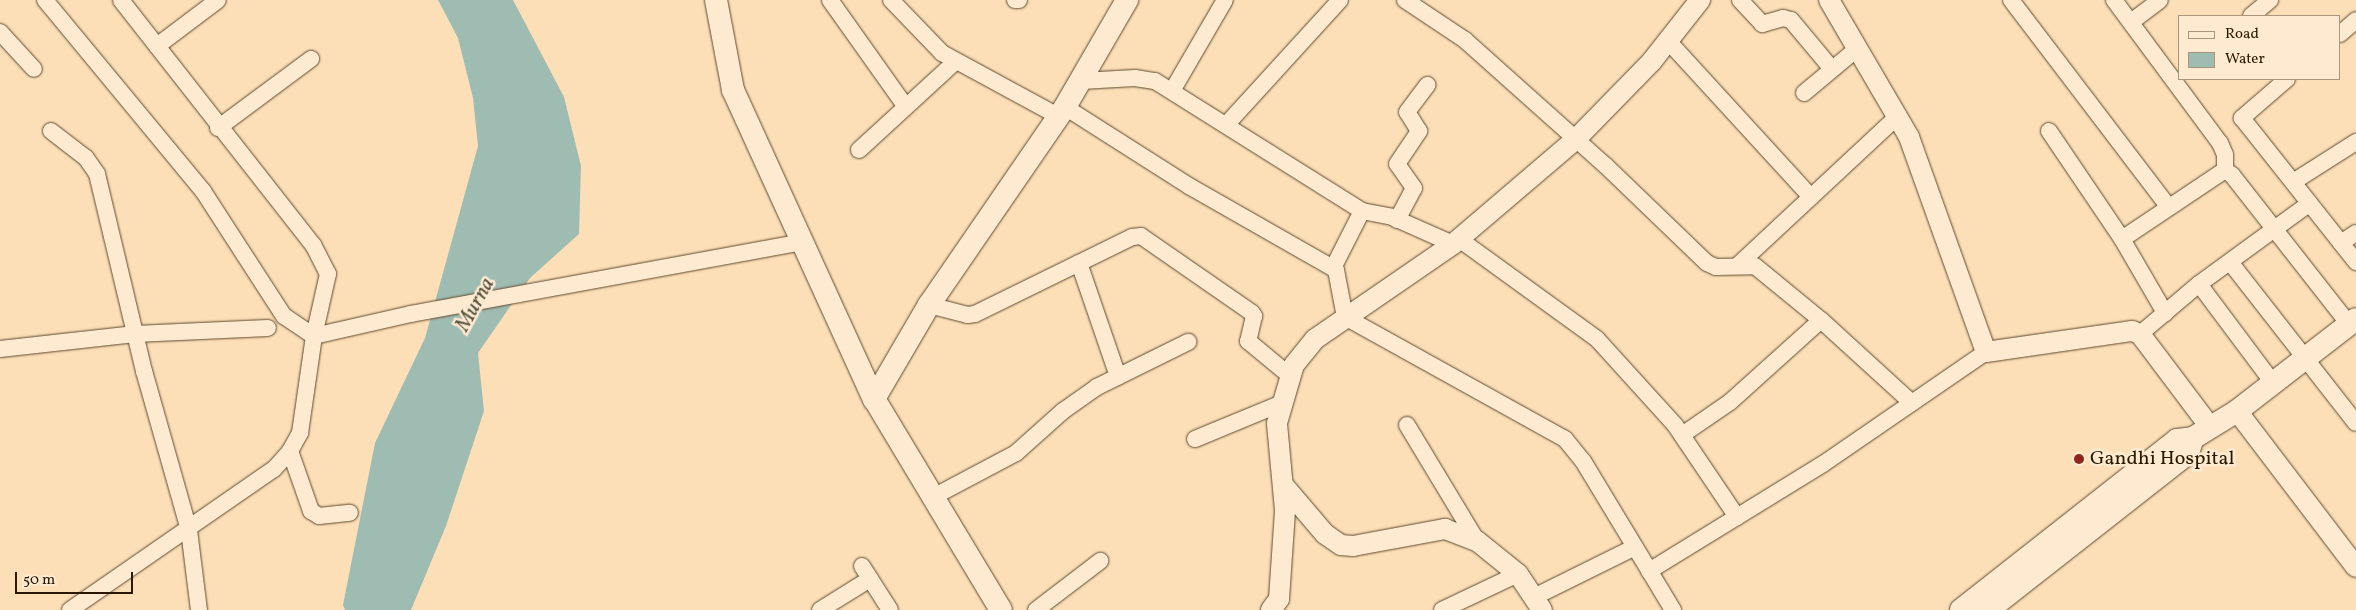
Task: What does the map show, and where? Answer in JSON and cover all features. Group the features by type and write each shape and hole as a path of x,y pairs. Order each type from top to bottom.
{"main road":[{"path":"716,0 733,90 843,337 874,398 1001,610"},
{"path":"874,398 929,305 1081,82 1126,0"},
{"path":"1961,610 2098,513 2188,453 2201,432 2237,411 2353,322"},
{"path":"1988,610 2098,513"}],"street":[{"path":"45,0 203,191 284,316 314,336 411,314 545,291 802,242"},
{"path":"70,610 89,605 274,469 290,451 300,433 314,336 328,274 324,261 218,128 121,0"},
{"path":"157,46 218,0"},
{"path":"830,0 906,107"},
{"path":"891,0 929,42 955,62 1062,111 1333,268 1338,274 1345,317"},
{"path":"1172,91 1225,0"},
{"path":"1226,125 1340,0"},
{"path":"1405,0 1451,28 1576,139 1707,264 1716,268 1755,266 1821,320 1912,403"},
{"path":"1279,606 1284,486 1277,423 1280,404 1289,375 1314,339 1456,242 1576,139 1669,42 1700,0"},
{"path":"1740,0 1762,24 1783,18 1791,20 1832,69"},
{"path":"1829,0 1899,115 1986,352"},
{"path":"2011,0 2168,206"},
{"path":"2114,0 2220,143 2225,155 2225,170"},
{"path":"2131,22 2160,0"},
{"path":"2252,15 2270,0"},
{"path":"2341,33 2356,20"},
{"path":"0,32 34,69"},
{"path":"1669,42 1811,197"},
{"path":"1804,93 1858,48"},
{"path":"218,128 311,60"},
{"path":"859,150 955,62"},
{"path":"1081,82 1146,78 1172,91 1362,211 1397,220 1456,242 1597,339 1652,397 1682,435 1737,516"},
{"path":"2286,80 2242,118 2356,262"},
{"path":"1397,220 1414,188 1397,164 1419,131 1407,112 1427,85"},
{"path":"1737,266 1899,115"},
{"path":"2050,130 2122,239 2165,312"},
{"path":"50,131 86,158 97,174 135,334 189,530 198,610"},
{"path":"2293,182 2356,142"},
{"path":"2122,239 2168,206 2225,170"},
{"path":"2225,170 2232,174 2274,230 2353,322"},
{"path":"2140,334 2199,284 2310,204"},
{"path":"1333,268 1362,211"},
{"path":"2341,242 2356,233"},
{"path":"929,305 968,315 975,314 1132,237 1146,237 1252,313 1248,341 1289,375"},
{"path":"2230,262 2306,358 2353,413"},
{"path":"1079,263 1118,376"},
{"path":"2199,284 2273,382"},
{"path":"1345,317 1565,440 1583,461 1673,610"},
{"path":"1682,435 1730,402 1821,320"},
{"path":"0,349 135,334 268,328"},
{"path":"1649,571 1822,464 1986,352 2132,331 2140,334 2201,432"},
{"path":"933,497 1016,453 1075,402 1118,376 1188,342"},
{"path":"1195,440 1280,404"},
{"path":"2237,411 2356,566"},
{"path":"1408,425 1477,541"},
{"path":"290,451 311,511 319,516 350,513"},
{"path":"1284,486 1325,534 1341,545 1353,546 1445,529 1477,541 1518,574 1539,603 1635,547"},
{"path":"1036,610 1100,561"},
{"path":"820,610 866,572 890,610"},
{"path":"1442,610 1474,603 1518,574"}],"water":[{"name":"Murna","path":"438,0 513,0 564,97 581,166 579,234 530,278 478,353 484,411 446,526 411,610 345,610 343,605 375,443 425,338 478,146 473,98 458,38"}],"place":[{"name":"Gandhi Hospital","path":"2079,459"}]}
